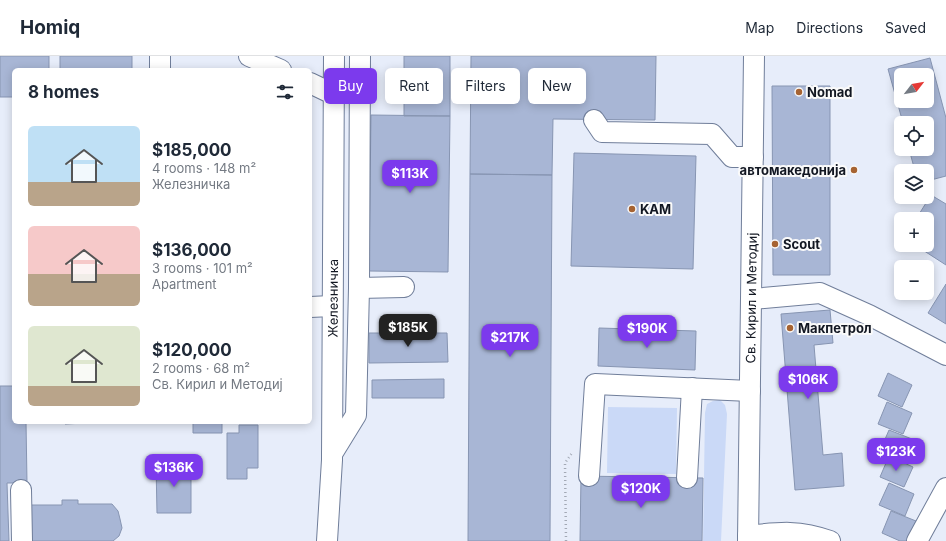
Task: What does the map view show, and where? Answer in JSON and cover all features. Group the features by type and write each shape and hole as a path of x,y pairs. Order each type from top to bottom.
{"street":[{"path":"160,56 160,68"},
{"path":"249,56 276,68"},
{"name":"Железничка","path":"334,56 334,68"},
{"path":"332,454 356,415 359,288 360,56"},
{"name":"Св. Кирил и Методиј","path":"748,538 754,56"},
{"path":"312,84 324,90"},
{"name":"Железничка","path":"323,538 332,454 333,104"},
{"path":"594,120 602,132 712,134 732,157 753,157"},
{"path":"359,288 404,287"},
{"path":"752,298 820,293 869,315 946,355"},
{"path":"312,307 332,306"},
{"path":"589,476 595,384 750,391"},
{"path":"687,478 692,388"},
{"path":"917,541 946,488"},
{"path":"21,490 22,541"},
{"path":"748,538 786,532 811,534 830,541"}],"shaded area":[{"path":"720,400 725,405 727,414 721,541 703,541 705,413 707,404"},
{"path":"608,407 677,408 676,474 607,473"}],"building":[{"path":"0,56 49,56 49,68 12,68 12,97 0,97"},
{"path":"60,56 132,56 132,68 60,68"},
{"path":"404,56 450,56 450,116 404,116 404,104 443,104 443,68 404,68"},
{"path":"471,56 656,56 655,120 553,119 552,175 470,174 471,104 520,104 520,68 471,68"},
{"path":"930,58 933,68 894,68 894,91 888,69"},
{"path":"934,73 946,118 946,176 934,179 934,164 913,164 911,156 934,156 934,116 901,116 899,108 934,108"},
{"path":"772,86 830,86 830,275 773,275"},
{"path":"371,115 450,116 448,272 369,271"},
{"path":"574,153 696,156 693,269 571,266"},
{"path":"470,174 552,175 550,541 468,541"},
{"path":"934,197 946,204 946,265 926,252 934,252 934,212 920,212 925,204 934,204"},
{"path":"946,284 946,324 928,313"},
{"path":"830,310 833,343 814,345 823,455 842,453 844,486 795,490 781,314"},
{"path":"599,328 696,331 695,370 598,366"},
{"path":"369,333 447,333 448,362 369,363"},
{"path":"888,373 912,385 902,407 878,396"},
{"path":"444,379 444,398 372,398 372,380"},
{"path":"0,386 12,386 12,424 26,424 27,483 7,483 9,541 0,541"},
{"path":"887,402 912,413 903,434 878,424"},
{"path":"193,424 222,424 222,433 193,433"},
{"path":"239,425 258,425 258,468 247,468 247,479 227,479 227,433 239,433"},
{"path":"889,430 912,439 903,461 880,451"},
{"path":"889,456 913,467 904,487 880,477"},
{"path":"191,463 191,513 157,513 156,464"},
{"path":"581,476 703,478 702,541 580,541"},
{"path":"889,483 914,494 905,516 879,505"},
{"path":"62,500 78,500 78,504 112,504 118,511 122,528 119,536 113,541 27,541 27,505 62,505"},
{"path":"891,511 916,521 908,541 900,541 882,533"}],"place":[{"name":"Nomad","path":"799,92"},
{"name":"автомакедонија","path":"854,170"},
{"name":"KAM","path":"632,209"},
{"name":"Scout","path":"775,244"},
{"name":"Макпетрол","path":"790,328"}]}
